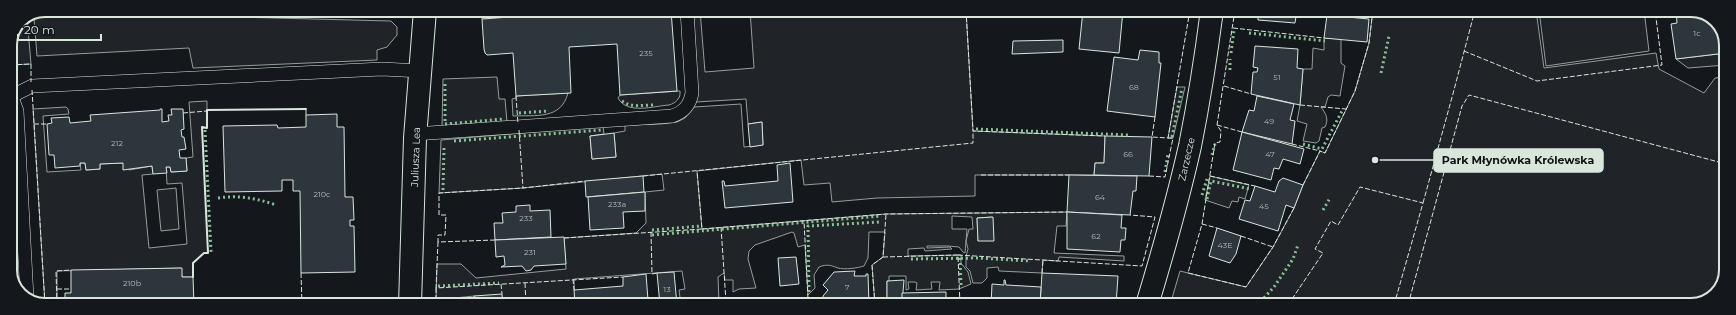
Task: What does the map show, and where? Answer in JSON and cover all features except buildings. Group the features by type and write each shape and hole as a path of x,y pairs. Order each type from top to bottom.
{"street":[{"name":"Juliusza Lea","path":"410,298 415,134 425,17"},
{"name":"Zarzecze","path":"1149,298 1175,206 1189,146 1202,82 1211,17"}],"lane":[{"path":"415,134 672,116 681,113 689,103 692,93 687,17"},
{"path":"17,93 33,86 382,69 421,71"},
{"path":"17,111 27,291"}],"shaded area":[{"path":"45,17 235,17 391,21 397,27 397,35 387,47 377,50 377,60 193,68 189,48 37,56 34,19"},
{"path":"482,17 510,17 482,19"},
{"path":"693,17 701,17 705,72 754,68 750,17 966,17 973,131 1105,136 1104,163 1095,163 1094,175 975,175 975,196 877,198 832,202 830,183 804,185 801,160 697,171 702,229 886,214 1067,212 1066,226 1057,226 1054,253 1124,256 1124,261 1059,257 1058,261 1043,260 1042,273 999,271 998,267 987,268 987,278 982,283 973,283 970,271 966,267 966,256 968,249 966,241 965,253 959,247 927,246 927,248 950,247 952,249 925,251 924,248 908,249 908,256 961,255 961,263 968,272 971,284 959,289 939,290 940,282 931,282 932,289 916,290 917,283 908,282 909,289 906,290 906,276 889,276 889,281 887,281 887,298 874,298 872,265 883,257 885,232 869,232 868,258 864,266 847,269 841,269 828,265 819,267 814,275 815,288 808,295 805,245 798,247 794,233 792,232 755,245 749,251 748,259 756,288 739,289 733,292 733,280 725,280 724,273 718,277 719,298 680,298 679,290 685,289 682,271 574,279 575,298 480,298 474,296 436,298 437,264 461,264 476,278 566,269 564,238 636,233 646,223 645,192 664,190 662,174 523,188 439,193 441,140 603,126 604,134 590,136 592,159 616,157 614,133 625,131 625,125 677,122 685,118 694,107 741,104 744,147 763,145 762,122 748,124 746,99 696,102 698,91","holes":["952,216 972,217 973,229 969,229 966,241 967,229 952,229","992,217 978,241 977,218"]},
{"path":"1372,17 1537,17 1544,68 1656,53 1659,69 1704,93 1715,78 1719,78 1719,274 1713,287 1700,297 1691,298 1172,298 1180,271 1246,287 1273,247 1294,208 1303,185 1320,151 1325,153 1355,91 1369,43"},
{"path":"1540,17 1645,17 1649,51 1546,66"},
{"path":"28,23 31,64 17,65 17,45 19,34"},
{"path":"1324,38 1341,39 1341,63 1345,66 1340,96 1331,95 1328,97 1325,107 1321,107 1326,114 1327,121 1325,127 1322,128 1319,141 1316,143 1303,141 1307,124 1297,121 1303,69 1312,69 1313,48 1324,50"},
{"path":"1719,54 1719,66 1688,68 1676,59"},
{"path":"497,77 499,99 505,99 507,122 442,126 443,79"},
{"path":"1177,87 1185,87 1173,138 1168,138"},
{"path":"680,91 678,100 674,103 649,108 634,108 622,103 618,98 620,95"},
{"path":"568,93 565,102 554,112 539,115 513,116 512,99 516,98 516,96"},
{"path":"207,101 207,128 202,128 208,253 204,253 193,263 193,277 182,277 181,268 57,271 57,298 45,298 33,109 66,107 68,109 69,114 43,116 47,172 81,170 80,163 85,163 86,170 100,169 100,164 123,163 129,170 152,166 153,174 142,175 149,248 187,244 182,183 167,184 166,167 170,167 171,172 187,171 186,158 193,157 189,102"},
{"path":"1210,176 1249,185 1245,199 1239,197 1238,202 1232,201 1229,208 1205,200"},
{"path":"176,188 179,229 161,231 157,190"}],"hedge":[{"path":"1231,53 1234,30"},
{"path":"1249,33 1325,41"},
{"path":"1381,73 1389,36"},
{"path":"1230,59 1230,70"},
{"path":"445,84 445,124 504,119"},
{"path":"1172,137 1182,88"},
{"path":"622,101 629,105 653,105"},
{"path":"519,113 549,111"},
{"path":"1303,144 1322,149 1342,111"},
{"path":"976,129 1129,135"},
{"path":"205,130 211,252"},
{"path":"454,141 602,130"},
{"path":"1212,155 1215,144"},
{"path":"443,190 444,147"},
{"path":"1165,172 1168,154"},
{"path":"1202,195 1207,179"},
{"path":"1207,199 1211,181 1250,189"},
{"path":"218,198 247,198 276,205"},
{"path":"1323,210 1330,198"},
{"path":"652,235 881,216"},
{"path":"809,292 808,226 880,222"},
{"path":"652,230 701,226"},
{"path":"1264,298 1274,287 1293,259 1298,245"},
{"path":"960,258 961,285"},
{"path":"911,259 978,258 1031,261"},
{"path":"438,286 499,283"}],"fence":[{"path":"966,17 973,131 1105,136"},
{"path":"1155,117 1152,137 1168,138 1189,17"},
{"path":"1234,17 1217,125 1221,131 1220,142 1215,143 1202,224 1188,273 1246,287 1273,247 1294,208"},
{"path":"1303,185 1320,151 1325,153 1355,91 1369,43 1372,17"},
{"path":"1423,203 1473,17"},
{"path":"1464,51 1537,81 1662,65 1656,17"},
{"path":"1233,28 1324,38"},
{"path":"17,65 31,64 31,82"},
{"path":"1224,86 1251,94"},
{"path":"32,90 45,298"},
{"path":"1410,298 1462,106 1469,95 1719,162"},
{"path":"516,96 518,124"},
{"path":"1300,105 1346,109"},
{"path":"306,109 306,115"},
{"path":"183,113 207,111"},
{"path":"34,124 47,124"},
{"path":"1217,125 1242,132"},
{"path":"519,130 523,188"},
{"path":"643,176 973,143 973,131"},
{"path":"1149,176 1165,177 1173,138 1168,138"},
{"path":"1292,144 1320,151"},
{"path":"564,238 702,229 697,171"},
{"path":"981,175 1069,175"},
{"path":"1210,176 1255,186"},
{"path":"495,240 438,242 438,235 445,235 446,215 439,215 439,193 523,188 585,181"},
{"path":"1293,298 1323,253 1315,249 1331,221 1338,225 1360,187 1423,203 1396,298"},
{"path":"702,229 886,214 1067,212"},
{"path":"874,298 872,265 883,257 886,214"},
{"path":"958,255 1142,266 1155,217 1130,215"},
{"path":"804,221 808,298"},
{"path":"1202,224 1217,228"},
{"path":"721,227 726,298"},
{"path":"651,232 652,274 657,273"},
{"path":"1241,236 1273,247"},
{"path":"438,242 436,288 623,277"},
{"path":"883,257 958,255 960,298"},
{"path":"1042,273 1043,260"},
{"path":"57,298 56,271 71,270"},
{"path":"301,273 302,298"},
{"path":"573,279 574,290"},
{"path":"525,283 526,298"},
{"path":"501,284 502,294"},
{"path":"436,288 436,298"},
{"path":"57,289 71,289"}],"wall":[{"path":"193,277 193,263 204,253 208,253 202,127 207,128 207,110 306,109"}],"place":[{"name":"Park Młynówka Królewska","path":"1375,160"}]}
